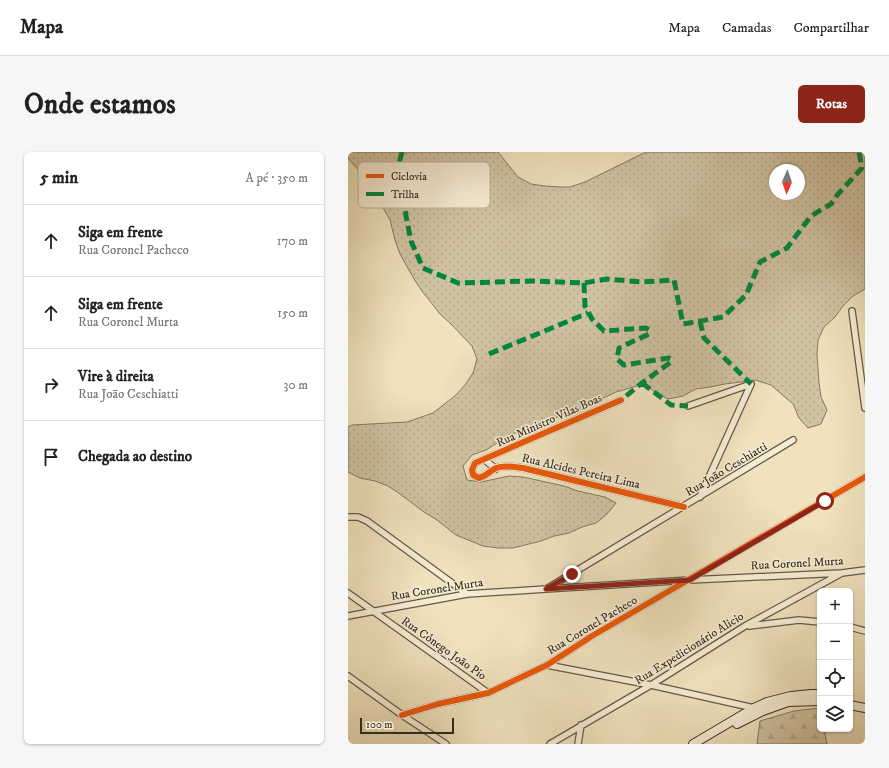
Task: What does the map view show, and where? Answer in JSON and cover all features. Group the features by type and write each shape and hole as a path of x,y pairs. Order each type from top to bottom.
{"street":[{"path":"852,311 865,408"},
{"path":"688,406 751,384 700,497"},
{"name":"Rua Ministro Vilas Boas","path":"485,460 622,400"},
{"name":"Rua João Ceschiatti","path":"546,589 793,440"},
{"path":"485,460 496,468"},
{"name":"Rua Alcides Pereira Lima","path":"485,460 475,463 472,470 473,475 479,478 496,468 523,468 684,507"},
{"name":"Rua Coronel Pacheco","path":"402,715 438,704 488,693 547,665 592,636 865,477"},
{"path":"348,517 367,521 467,594"},
{"name":"Rua Coronel Murta","path":"348,616 467,594 690,580 842,573 865,570"},
{"name":"Rua Expedicionário Alicio","path":"550,744 652,685 745,626 842,573"},
{"name":"Rua Cônego João Pio","path":"348,593 488,693"},
{"path":"745,626 799,620 817,622"},
{"path":"853,628 865,631"},
{"path":"547,665 652,685 763,711"},
{"path":"348,676 402,715 446,744"},
{"path":"693,744 767,702 800,694 817,694"},
{"path":"853,700 865,702"},
{"path":"704,744 763,711 788,702 817,701"},
{"path":"853,706 865,708"},
{"path":"578,744 581,725"}],"green space":[{"path":"348,152 498,152 518,177 531,184 570,187 585,182 646,152 865,152 865,289 853,296 843,306 835,317 824,327 818,340 817,354 819,383 821,397 827,410 821,424 808,428 799,418 793,404 771,385 755,380 696,389 683,396 668,399 644,384 616,392 589,405 510,435 486,450 472,455 463,466 467,480 481,482 509,476 523,477 605,497 616,503 607,514 596,523 569,533 513,548 483,546 456,535 388,486 375,481 360,478 348,472 348,427 352,425 407,422 433,413 456,395 473,373 477,359 472,346 440,314 414,279 400,254 390,220 383,208 490,208 490,162 358,162 358,170 348,158"},
{"path":"817,708 817,732 825,732 827,744 757,744 760,721 794,711"}],"marked path":[{"path":"399,162 402,152"},
{"path":"405,208 411,241 423,268 458,283 533,281 584,283 607,279 642,282 674,280 683,324 723,317 746,295 760,262 787,248 811,216 831,204 838,194 862,168 859,152"},
{"path":"584,283 585,306 592,319 604,331 646,328 649,330 649,334 619,348 617,359 624,365 669,358 671,359 671,362 621,400"},
{"path":"489,354 588,313"},
{"path":"700,321 704,338 751,384"},
{"path":"642,383 671,405 688,406"}],"cycle path":[{"path":"621,400 475,463 472,470 473,475 479,478 496,468 510,466 684,507"},
{"path":"402,715 438,704 488,693 547,665 592,636 865,477"}],"route":[{"path":"572,574 546,589 690,580 825,501"}]}
